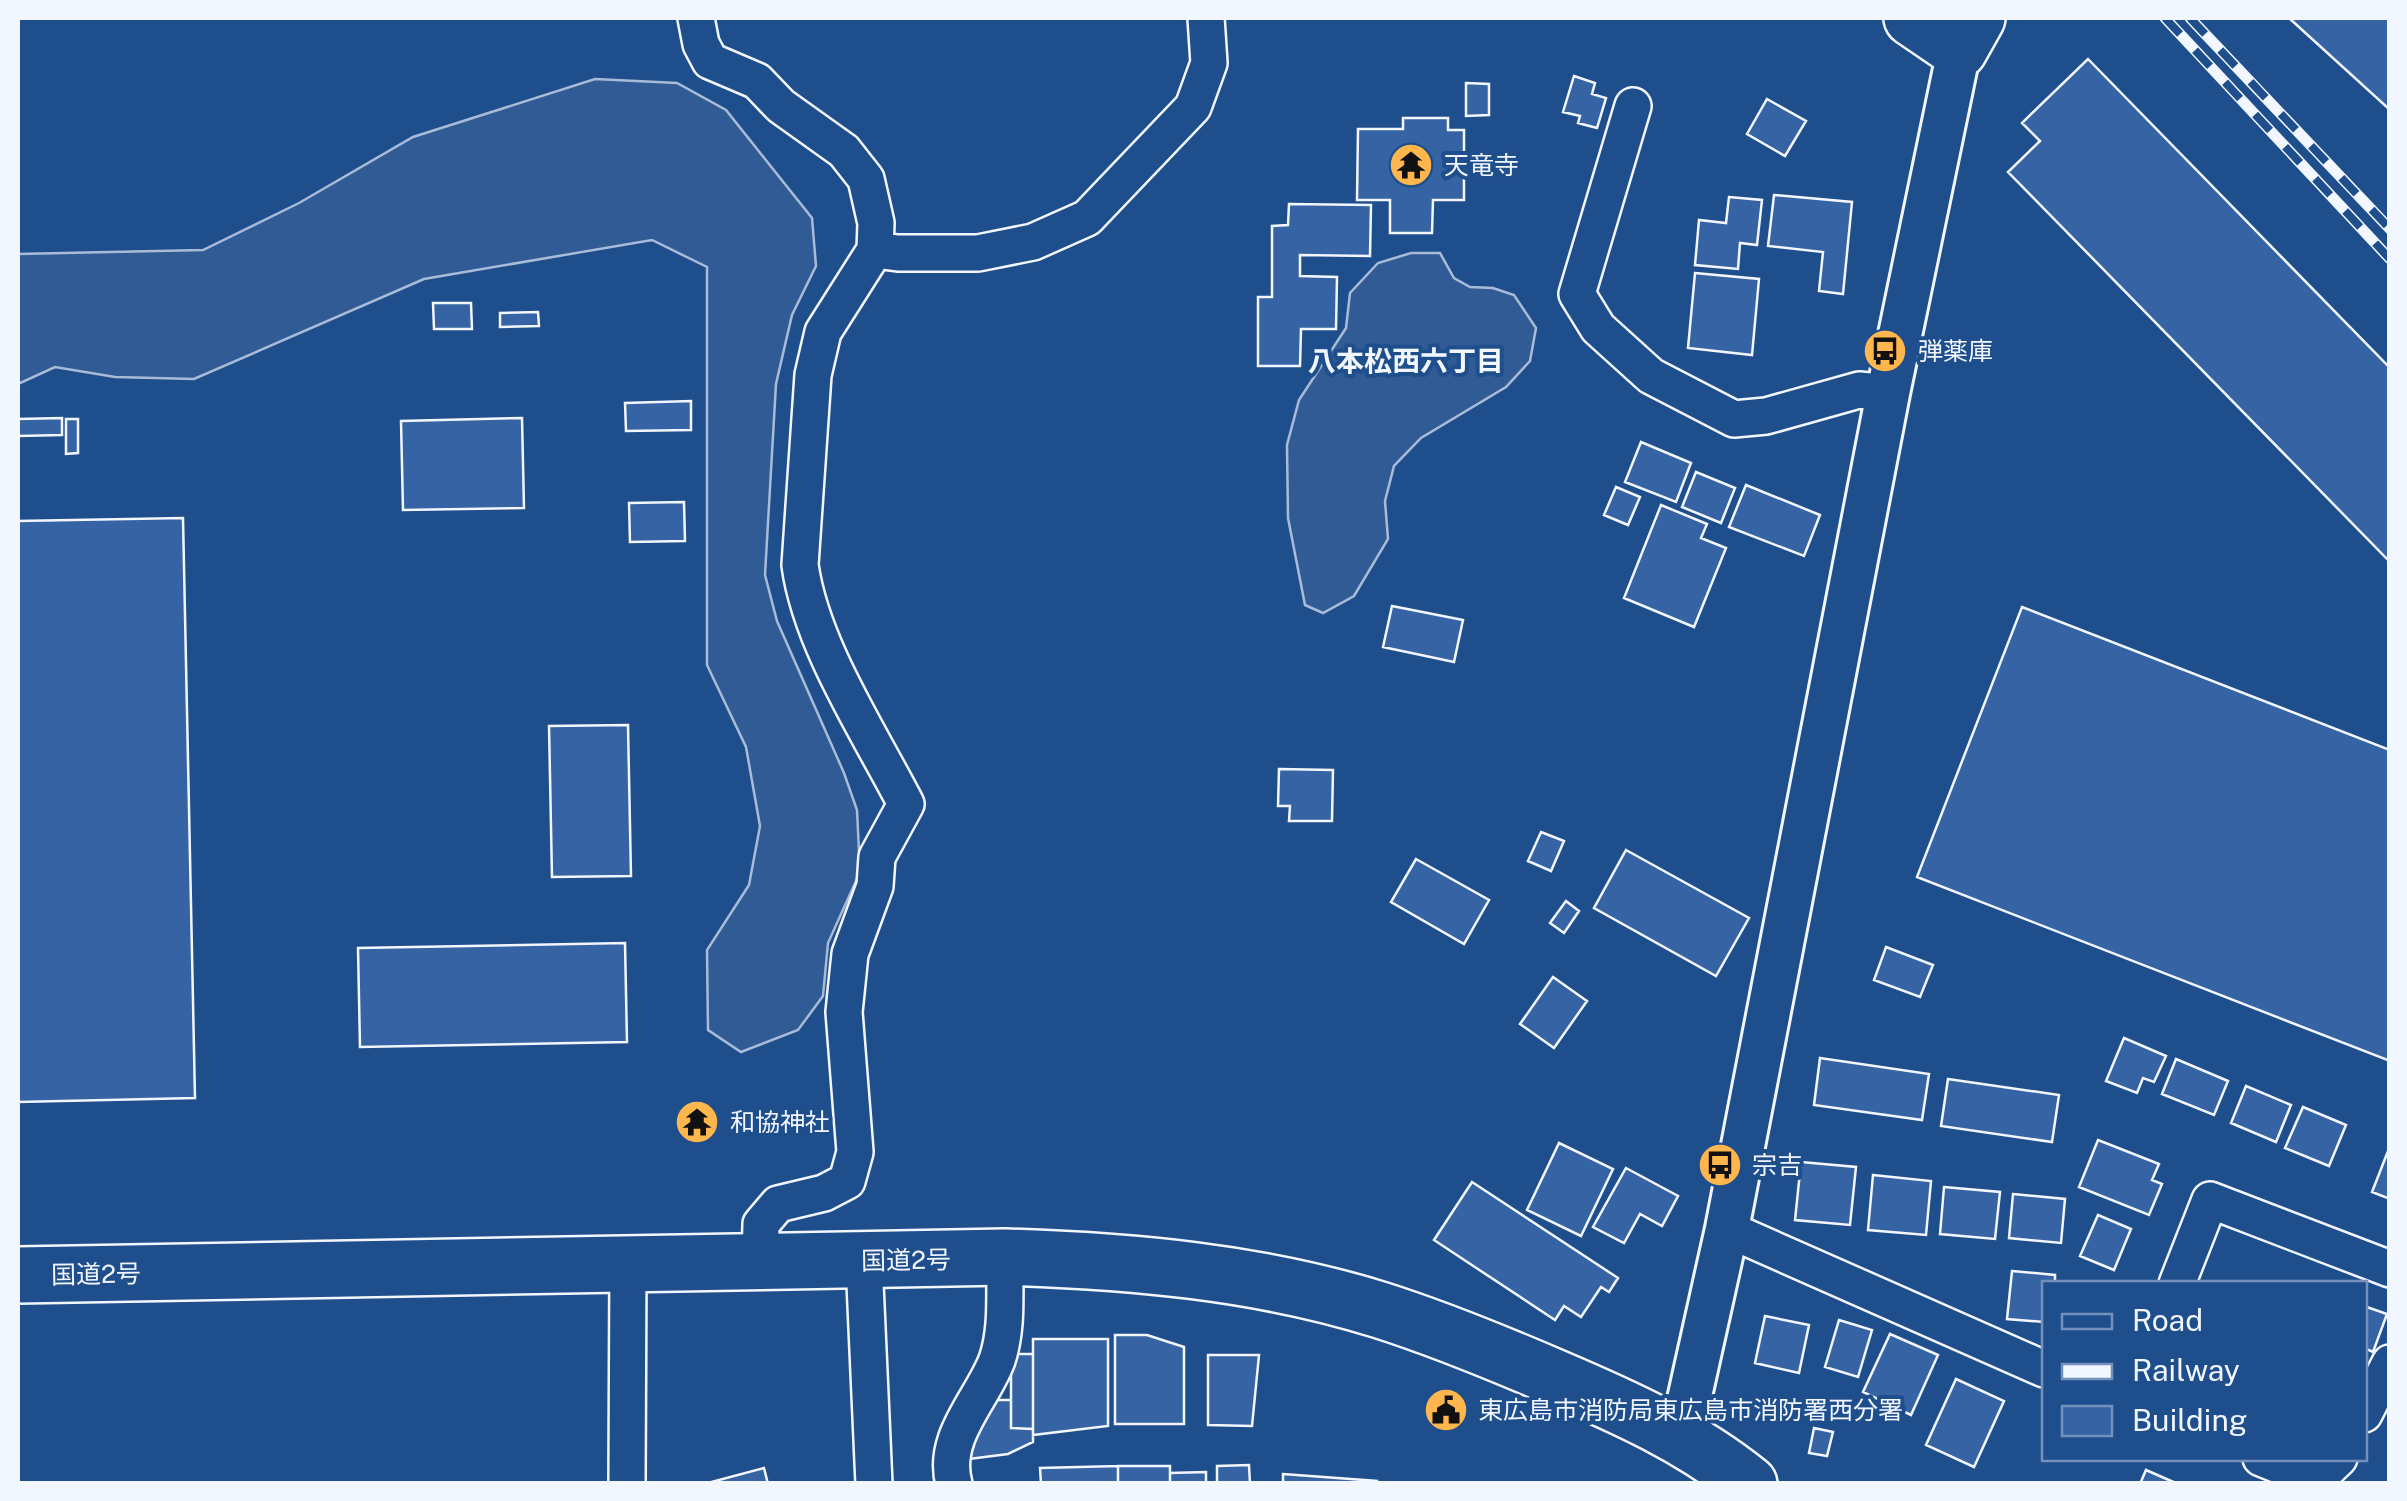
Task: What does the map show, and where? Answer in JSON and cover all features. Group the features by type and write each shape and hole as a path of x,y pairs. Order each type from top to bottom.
{"main road":[{"path":"1912,18 1968,34"},
{"name":"国道2号","path":"18,1276 1005,1258 1096,1260 1192,1270 1286,1286 1378,1309 1478,1344 1682,1436 1748,1484"}],"street":[{"path":"696,18 701,44 710,61 757,81 781,106 844,151 866,179 876,223 875,250 824,332 812,375 800,565 804,595 819,634 906,804 877,857 875,886 850,954 844,1012 854,1152 846,1180 824,1193 778,1204 761,1224 760,1263"},
{"path":"875,250 898,254 978,253 1033,242 1087,218 1193,107 1209,63 1206,18"},
{"path":"1682,1436 1727,1230 1888,392 1968,34"},
{"path":"1633,106 1577,294 1598,328 1651,376 1734,419 1766,416 1859,390 1888,392"},
{"path":"2177,1281 2210,1200 2390,1269"},
{"path":"1727,1230 2042,1369"},
{"path":"954,1484 951,1473 956,1438 997,1360 1004,1324 1005,1258"},
{"path":"864,1261 874,1484"},
{"path":"627,1484 628,1264"},
{"path":"2367,1408 2390,1363"},
{"path":"2268,1461 2316,1480 2336,1461"}],"shaded area":[{"path":"595,79 677,83 726,110 812,218 816,266 792,315 776,384 765,575 777,621 857,810 860,872 828,943 823,996 798,1030 741,1052 708,1030 707,950 749,885 760,826 746,747 707,665 707,267 652,240 424,279 194,379 115,377 55,367 18,384 18,254 203,250 299,203 413,137"},
{"path":"1411,253 1440,253 1454,278 1470,287 1493,288 1514,295 1536,328 1530,361 1506,387 1421,438 1394,466 1385,501 1388,539 1354,596 1323,613 1305,605 1288,518 1287,445 1299,400 1346,328 1350,293 1378,263"}],"building":[{"path":"2289,18 2390,18 2390,110"},
{"path":"2088,59 2390,368 2390,562 2008,172 2040,141 2022,123"},
{"path":"1574,76 1595,83 1592,94 1606,98 1597,128 1578,123 1580,116 1563,112"},
{"path":"1466,83 1489,84 1489,115 1466,116"},
{"path":"1767,99 1806,121 1785,156 1747,134"},
{"name":"天竜寺","path":"1403,118 1448,118 1448,130 1464,130 1464,200 1433,200 1432,233 1390,233 1390,200 1357,200 1358,129 1403,129"},
{"path":"1774,195 1852,202 1843,294 1819,291 1823,252 1768,246"},
{"path":"1729,197 1762,200 1757,245 1740,243 1738,269 1695,265 1699,220 1726,223"},
{"path":"1289,204 1371,205 1370,256 1300,255 1300,276 1337,277 1336,329 1301,329 1300,366 1258,366 1258,297 1272,297 1272,226 1288,225"},
{"path":"1695,273 1759,279 1752,355 1688,348"},
{"path":"433,303 471,303 472,329 434,329"},
{"path":"538,312 539,326 500,327 500,313"},
{"path":"691,401 691,430 626,431 625,403"},
{"path":"62,418 62,435 18,436 18,419"},
{"path":"522,418 524,508 403,510 401,421"},
{"path":"66,419 78,419 78,453 66,454"},
{"path":"1641,442 1691,463 1676,502 1625,482"},
{"path":"1696,472 1735,488 1721,523 1682,507"},
{"path":"1746,485 1820,515 1804,556 1729,527"},
{"path":"1616,487 1640,497 1628,525 1604,515"},
{"path":"684,502 685,541 630,542 629,503"},
{"path":"1661,505 1707,524 1701,538 1726,548 1694,627 1624,598"},
{"path":"183,518 195,1098 18,1102 18,521"},
{"path":"1392,606 1463,620 1454,662 1383,647"},
{"path":"2022,607 2390,750 2390,1061 1917,877"},
{"path":"628,725 631,876 552,877 549,726"},
{"path":"1279,769 1333,770 1332,821 1289,821 1290,806 1278,806"},
{"path":"1541,832 1564,841 1551,871 1528,861"},
{"path":"1626,850 1749,918 1716,976 1594,908"},
{"path":"1416,859 1489,900 1464,944 1391,902"},
{"path":"1566,901 1579,911 1564,933 1550,923"},
{"path":"625,943 627,1042 360,1047 358,948"},
{"path":"1886,947 1933,965 1920,997 1874,980"},
{"path":"1553,977 1587,1001 1554,1048 1520,1024"},
{"path":"2124,1038 2166,1056 2154,1082 2143,1078 2137,1093 2106,1081"},
{"path":"1820,1058 1929,1074 1922,1120 1814,1105"},
{"path":"2176,1059 2228,1081 2214,1115 2162,1094"},
{"path":"1948,1079 2059,1095 2052,1142 1941,1126"},
{"path":"2246,1086 2291,1105 2276,1142 2231,1123"},
{"path":"2303,1107 2346,1125 2329,1166 2285,1148"},
{"path":"2098,1140 2159,1164 2152,1180 2162,1184 2149,1215 2079,1187"},
{"path":"1559,1143 1613,1169 1581,1236 1527,1210"},
{"path":"2390,1146 2390,1199 2372,1192"},
{"path":"1801,1162 1856,1167 1850,1225 1795,1220"},
{"path":"1626,1168 1678,1196 1662,1226 1640,1214 1624,1243 1593,1227"},
{"path":"1873,1175 1931,1181 1926,1235 1868,1230"},
{"path":"1472,1182 1618,1278 1609,1292 1601,1287 1581,1317 1564,1306 1555,1320 1434,1240"},
{"path":"1944,1187 2000,1192 1995,1239 1940,1234"},
{"path":"2013,1194 2065,1199 2061,1243 2009,1238"},
{"path":"2098,1215 2131,1229 2114,1270 2080,1256"},
{"path":"2012,1271 2055,1275 2055,1281 2042,1281 2042,1322 2007,1319"},
{"path":"2367,1307 2387,1314 2373,1352 2367,1349"},
{"path":"1765,1316 1809,1325 1799,1373 1755,1363"},
{"path":"1839,1320 1872,1330 1858,1377 1825,1367"},
{"path":"1890,1334 1938,1355 1911,1415 1863,1392"},
{"path":"1115,1335 1147,1335 1184,1347 1184,1424 1115,1424"},
{"path":"1033,1339 1108,1339 1108,1426 1033,1435"},
{"path":"1011,1354 1033,1354 1033,1429 1011,1428"},
{"path":"1208,1355 1259,1355 1252,1426 1208,1425"},
{"path":"1956,1379 2004,1401 1974,1467 1926,1445"},
{"path":"989,1400 1011,1400 1011,1428 1033,1429 1033,1442 1008,1454 969,1459"},
{"path":"1814,1428 1833,1432 1827,1456 1809,1453"},
{"path":"1249,1465 1250,1484 1217,1484 1217,1466"},
{"path":"1118,1466 1118,1484 1041,1484 1040,1468"},
{"path":"1118,1466 1170,1466 1170,1484 1118,1484"},
{"path":"764,1468 768,1484 704,1484"},
{"path":"2146,1470 2178,1484 2140,1484"},
{"path":"1206,1472 1206,1484 1170,1484 1170,1473"},
{"path":"1283,1474 1377,1481 1377,1484 1283,1484"}],"railway":[{"path":"2165,18 2390,259"},
{"path":"2190,18 2390,229"}],"place":[{"name":"天竜寺","path":"1411,165"},
{"name":"弾薬庫","path":"1885,351"},
{"name":"和協神社","path":"697,1122"},
{"name":"宗吉","path":"1720,1165"},
{"name":"東広島市消防局東広島市消防署西分署","path":"1446,1410"}],"district":[{"name":"八本松西六丁目","path":"1406,360"}]}
